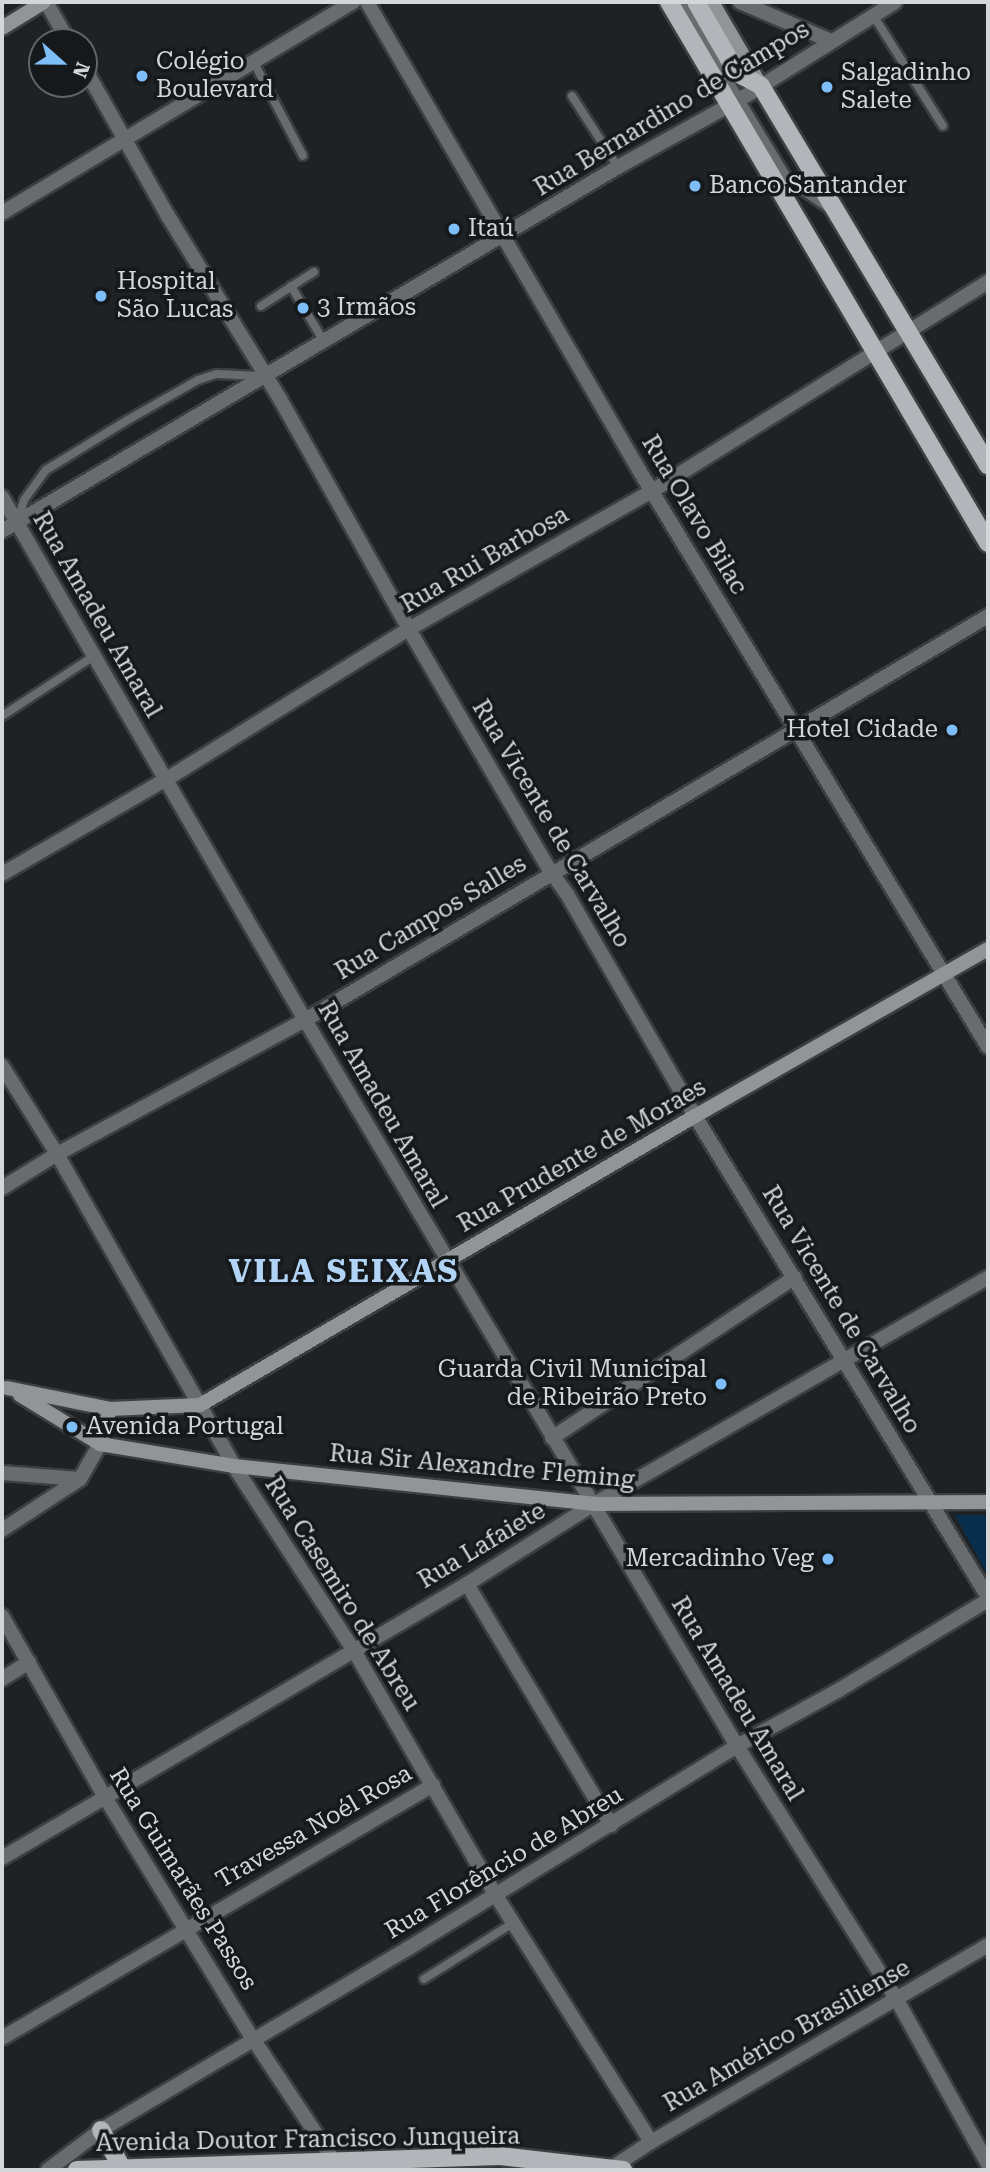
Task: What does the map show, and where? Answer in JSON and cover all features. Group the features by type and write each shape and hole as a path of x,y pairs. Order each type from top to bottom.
{"main road":[{"path":"2,28 45,2"},
{"path":"669,2 734,103 988,543"},
{"path":"696,2 737,73 761,86"},
{"path":"712,2 988,465"},
{"name":"Rua Prudente de Moraes","path":"200,1405 695,1115 988,949"},
{"path":"5,1387 110,1409 200,1405"},
{"path":"5,1387 100,1444 110,1409"},
{"name":"Rua Sir Alexandre Fleming","path":"100,1444 234,1466 594,1504 988,1502"},
{"path":"101,2130 122,2168"},
{"name":"Avenida Doutor Francisco Junqueira","path":"77,2170 500,2156 617,2169"}],"street":[{"path":"45,2 61,28"},
{"path":"2,214 125,137 353,2"},
{"name":"Rua Olavo Bilac","path":"367,2 652,491 988,1047"},
{"path":"740,2 831,41"},
{"name":"Rua Bernardino de Campos","path":"2,531 618,167 734,103 895,2"},
{"name":"Rua Vicente de Carvalho","path":"98,91 168,216 265,376 551,873 587,928 695,1115 934,1504 988,1598"},
{"name":"Rua Rui Barbosa","path":"2,874 165,779 409,629 652,491 988,282"},
{"name":"Rua Amadeu Amaral","path":"2,497 305,1020 552,1438 737,1746 897,2000 988,2164"},
{"name":"Rua Campos Salles","path":"2,1188 58,1154 305,1020 988,615"},
{"name":"Rua Casemiro de Abreu","path":"2,1066 58,1154 234,1466 353,1649 495,1894 651,2141"},
{"path":"552,1438 794,1277"},
{"name":"Rua Lafaiete","path":"2,1858 467,1584 594,1504 988,1277"},
{"path":"2,1530 80,1479 100,1444"},
{"path":"2,1473 80,1479"},
{"path":"467,1584 611,1825"},
{"name":"Rua Florêncio de Abreu","path":"48,2170 101,2130 611,1825 737,1746 839,1690 988,1598"},
{"name":"Rua Guimarães Passos","path":"2,1616 105,1797 188,1927 253,2039 334,2161"},
{"path":"2,1679 29,1662"},
{"name":"Travessa Noél Rosa","path":"2,2038 433,1785"},
{"name":"Rua Américo Brasiliense","path":"617,2169 651,2141 988,1945"}],"lane":[{"path":"681,2 734,103 790,183 839,216"},
{"path":"873,15 943,126"},
{"path":"253,61 303,156"},
{"path":"572,96 618,167"},
{"path":"261,306 314,272"},
{"path":"291,286 323,340"},
{"path":"17,522 24,500 46,470 126,421 207,377 217,374 265,376"},
{"path":"2,716 94,656"},
{"path":"424,1979 513,1923"}],"shaded area":[{"path":"955,1515 988,1515 988,1576"}],"place":[{"name":"Colégio Boulevard","path":"142,76"},
{"name":"Salgadinho Salete","path":"827,87"},
{"name":"Banco Santander","path":"695,186"},
{"name":"Itaú","path":"454,229"},
{"name":"Hospital São Lucas","path":"101,296"},
{"name":"3 Irmãos","path":"303,308"},
{"name":"Hotel Cidade","path":"952,730"},
{"name":"Guarda Civil Municipal de Ribeirão Preto","path":"721,1384"},
{"name":"Avenida Portugal","path":"72,1427"},
{"name":"Mercadinho Veg","path":"828,1559"}],"district":[{"name":"VILA SEIXAS","path":"344,1271"}]}
